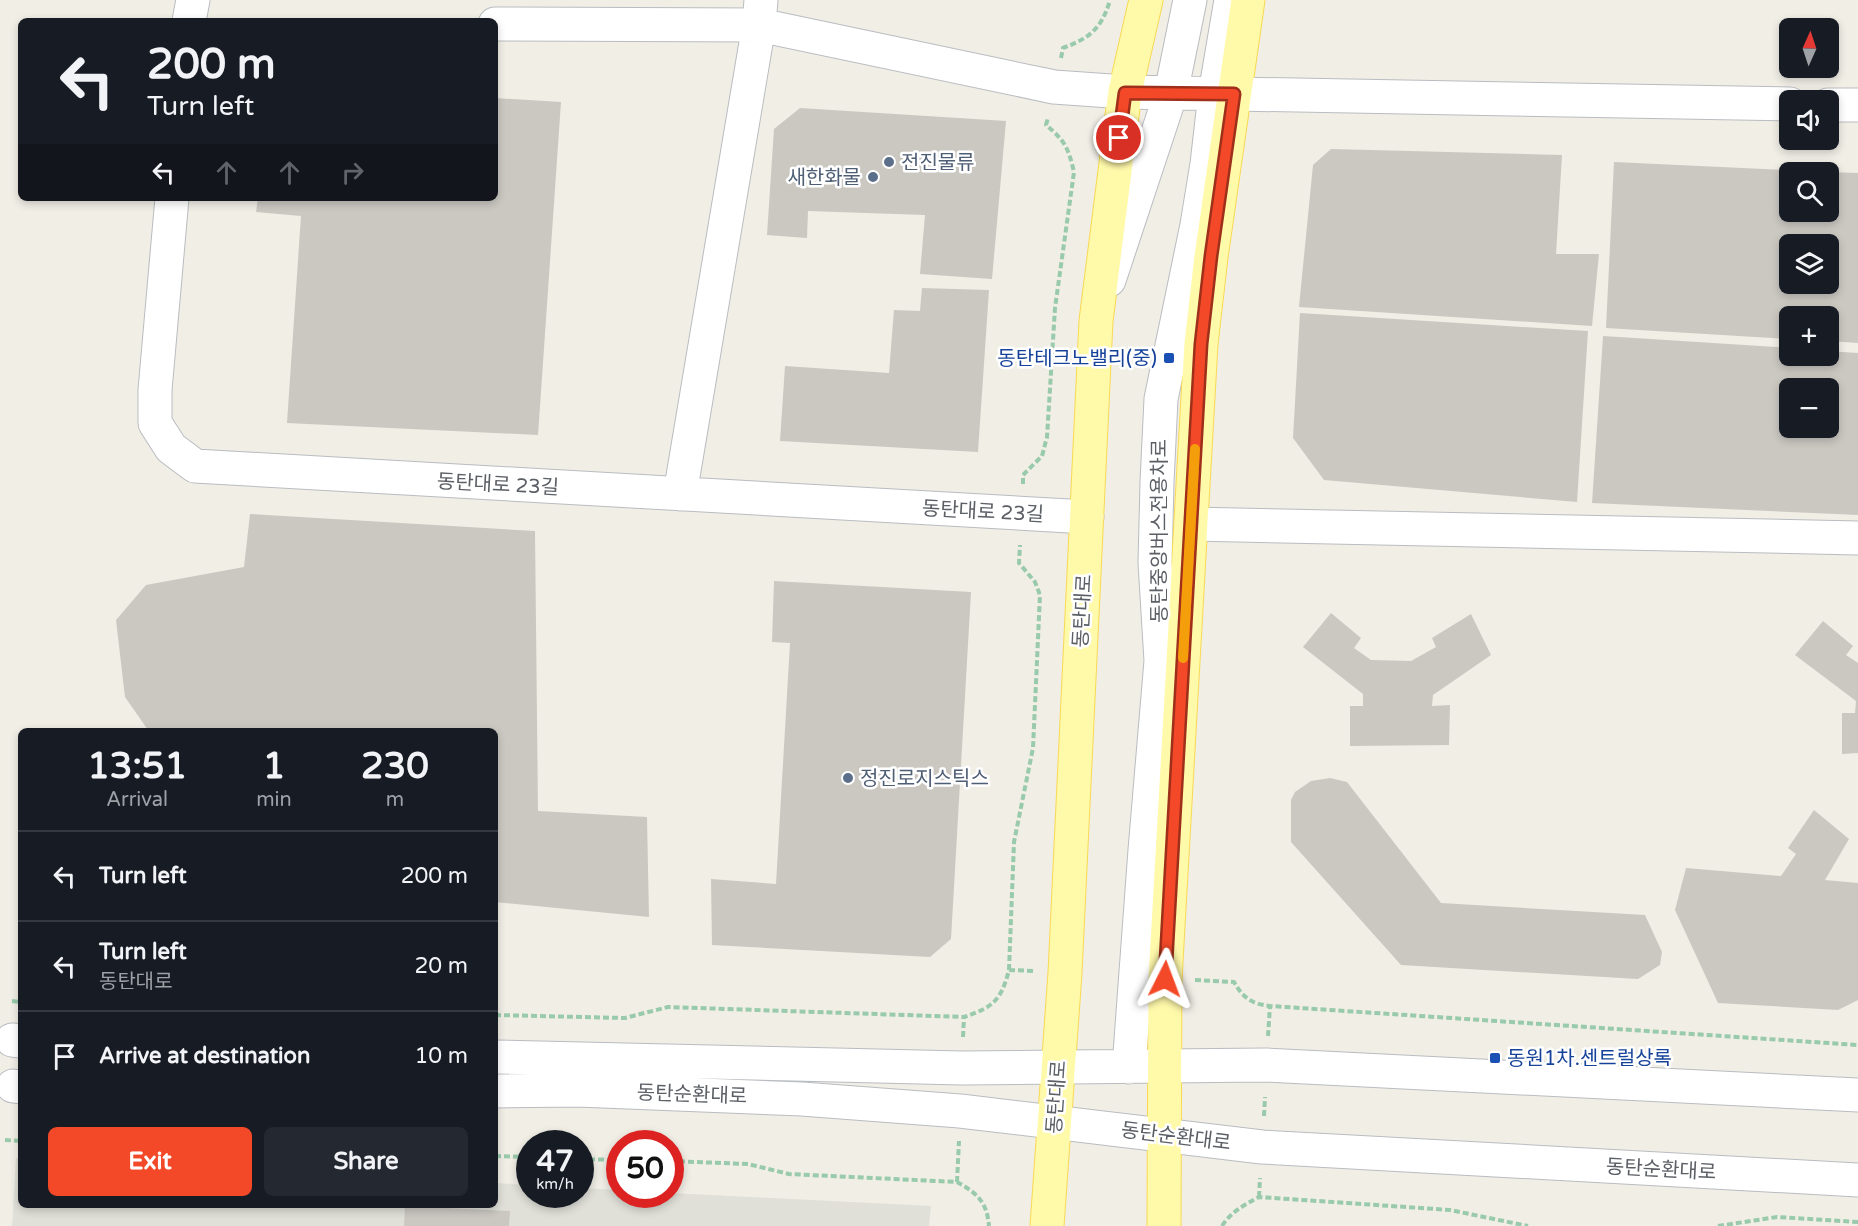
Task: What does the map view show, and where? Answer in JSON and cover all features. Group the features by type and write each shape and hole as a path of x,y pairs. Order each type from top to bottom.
{"main road":[{"name":"동탄대로","path":"1047,1226 1065,973 1096,321 1125,93 1146,0"},
{"path":"1164,1226 1165,979 1201,344 1225,94 1248,0"}],"street":[{"path":"190,18 193,0"},
{"path":"1096,321 1171,93 1190,0"},
{"name":"동탄중앙버스전용차로","path":"1129,1067 1144,850 1161,661 1155,563 1156,482 1161,399 1208,164 1225,94 1231,0"},
{"path":"680,494 760,13"},
{"path":"498,24 760,13 1054,87 1125,93 1779,104"},
{"path":"1839,105 1858,105"},
{"name":"동탄대로 23길","path":"172,201 155,390 155,423 171,448 195,466 1087,517"},
{"path":"1191,524 1858,538"},
{"name":"동탄순환대로","path":"498,1057 962,1068 1266,1065 1858,1095"},
{"name":"동탄순환대로","path":"498,1091 578,1090 801,1099 960,1111 1262,1147 1858,1180"}],"path":[{"path":"1063,48 1092,34 1100,24 1110,0"},
{"path":"1023,475 1042,456 1047,437 1055,308 1074,172 1070,155 1061,138 1046,125"},
{"path":"498,1015 625,1018 668,1006 964,1017 994,1002 1004,990 1009,970 1014,842 1033,748 1040,595 1035,582 1019,562"},
{"path":"1234,982 1247,1000 1258,1005 1858,1045"},
{"path":"12,1002 18,1002"},
{"path":"1259,1197 1270,1006"},
{"path":"5,1140 18,1141"},
{"path":"498,1156 516,1157"},
{"path":"684,1162 748,1164 789,1174 957,1182 971,1190 983,1202 989,1226"},
{"path":"1222,1226 1227,1218 1259,1197 1450,1210 1527,1226"},
{"path":"1718,1226 1777,1217 1858,1222"}],"shaded area":[{"path":"16,1158 18,1158 18,1208 498,1208 498,1183 516,1184 516,1208 594,1208 594,1189 606,1189 606,1208 684,1208 684,1194 931,1206 929,1226 12,1226"}],"building":[{"path":"498,98 561,102 538,435 287,423 301,216 256,212 258,201 498,201"},
{"path":"800,108 1006,121 992,279 920,274 925,215 808,211 807,238 767,235 774,129"},
{"path":"1331,149 1562,155 1556,254 1599,254 1592,326 1299,307 1313,165"},
{"path":"1614,162 1779,170 1779,222 1839,222 1839,172 1858,173 1858,343 1839,342 1839,306 1779,306 1779,338 1606,328"},
{"path":"922,288 989,290 978,452 780,441 785,366 889,373 894,310 920,311"},
{"path":"1300,313 1588,331 1577,502 1324,480 1293,438"},
{"path":"1603,336 1779,347 1779,366 1839,366 1839,352 1858,353 1858,515 1592,503"},
{"path":"250,514 535,531 538,811 647,817 649,917 498,902 498,728 147,728 125,697 116,620 146,585 244,567"},
{"path":"774,581 971,592 951,939 930,957 712,945 711,879 776,884 790,643 772,642"},
{"path":"1331,613 1361,638 1354,648 1371,660 1411,661 1436,647 1432,638 1471,614 1491,655 1433,695 1432,706 1450,705 1449,745 1350,746 1350,706 1363,706 1363,694 1303,647"},
{"path":"1823,621 1853,646 1846,655 1858,663 1858,753 1842,754 1842,713 1855,713 1856,701 1795,655"},
{"path":"1330,778 1347,782 1441,903 1645,915 1662,952 1660,965 1638,979 1401,965 1291,842 1291,800 1295,792 1311,781"},
{"path":"1814,810 1849,839 1825,880 1858,883 1858,1000 1838,1010 1718,1003 1675,910 1686,868 1781,876 1796,854 1788,848"},
{"path":"405,1208 510,1211 509,1226 404,1226"}],"slow traffic":[{"path":"1183,658 1195,449"}],"place":[{"name":"전진물류","path":"889,162"},
{"name":"새한화물","path":"873,177"},
{"name":"동탄테크노밸리(중)","path":"1169,358"},
{"name":"정진로지스틱스","path":"848,778"},
{"name":"동원1차.센트럴상록","path":"1495,1058"}],"route":[{"path":"1119,138 1125,93 1234,94 1201,344 1165,979"}]}
